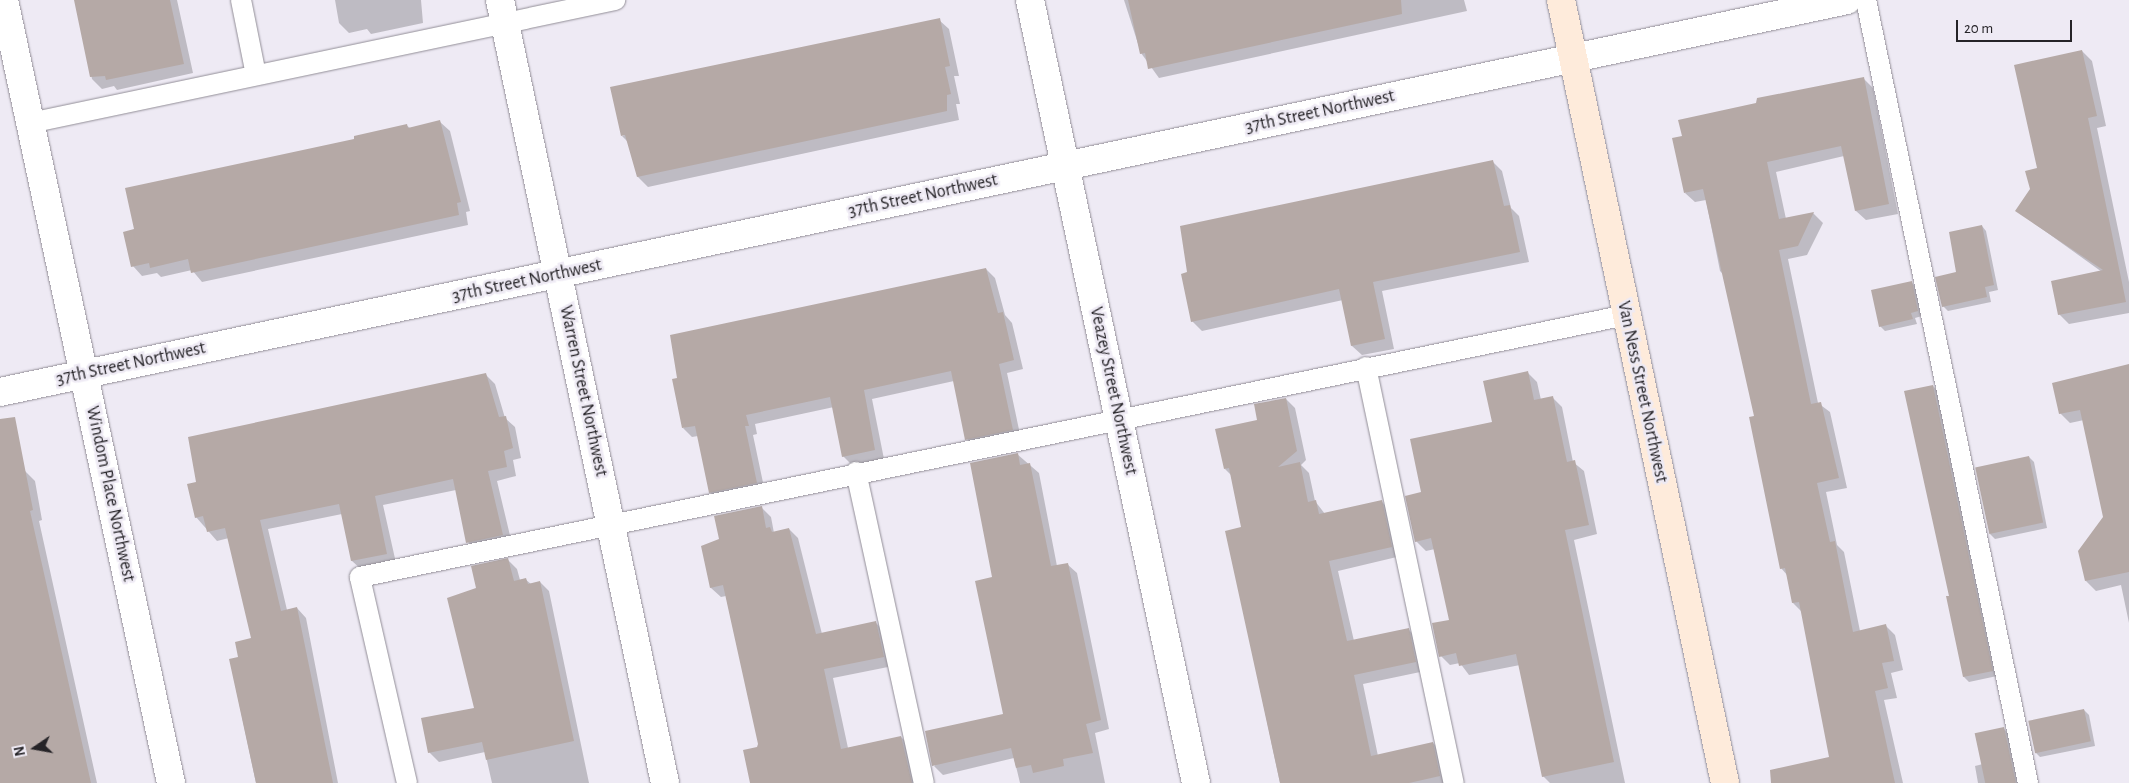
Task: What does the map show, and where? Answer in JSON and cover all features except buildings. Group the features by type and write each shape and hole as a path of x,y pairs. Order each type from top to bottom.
{"main road":[{"name":"Van Ness Street Northwest","path":"1561,0 1725,783"}],"street":[{"name":"Windom Place Northwest","path":"4,0 6,39 30,123 171,783"},
{"name":"Veazey Street Northwest","path":"1030,0 1196,783"},
{"name":"37th Street Northwest","path":"0,392 1847,0"},
{"name":"Warren Street Northwest","path":"502,11 665,783"}],"lane":[{"path":"241,0 256,75"},
{"path":"30,123 256,75 502,11 614,0"},
{"path":"1866,0 2028,783"},
{"path":"407,783 360,577 610,523 1626,314"},
{"path":"1366,367 1454,783"},
{"path":"856,472 924,783"}]}
